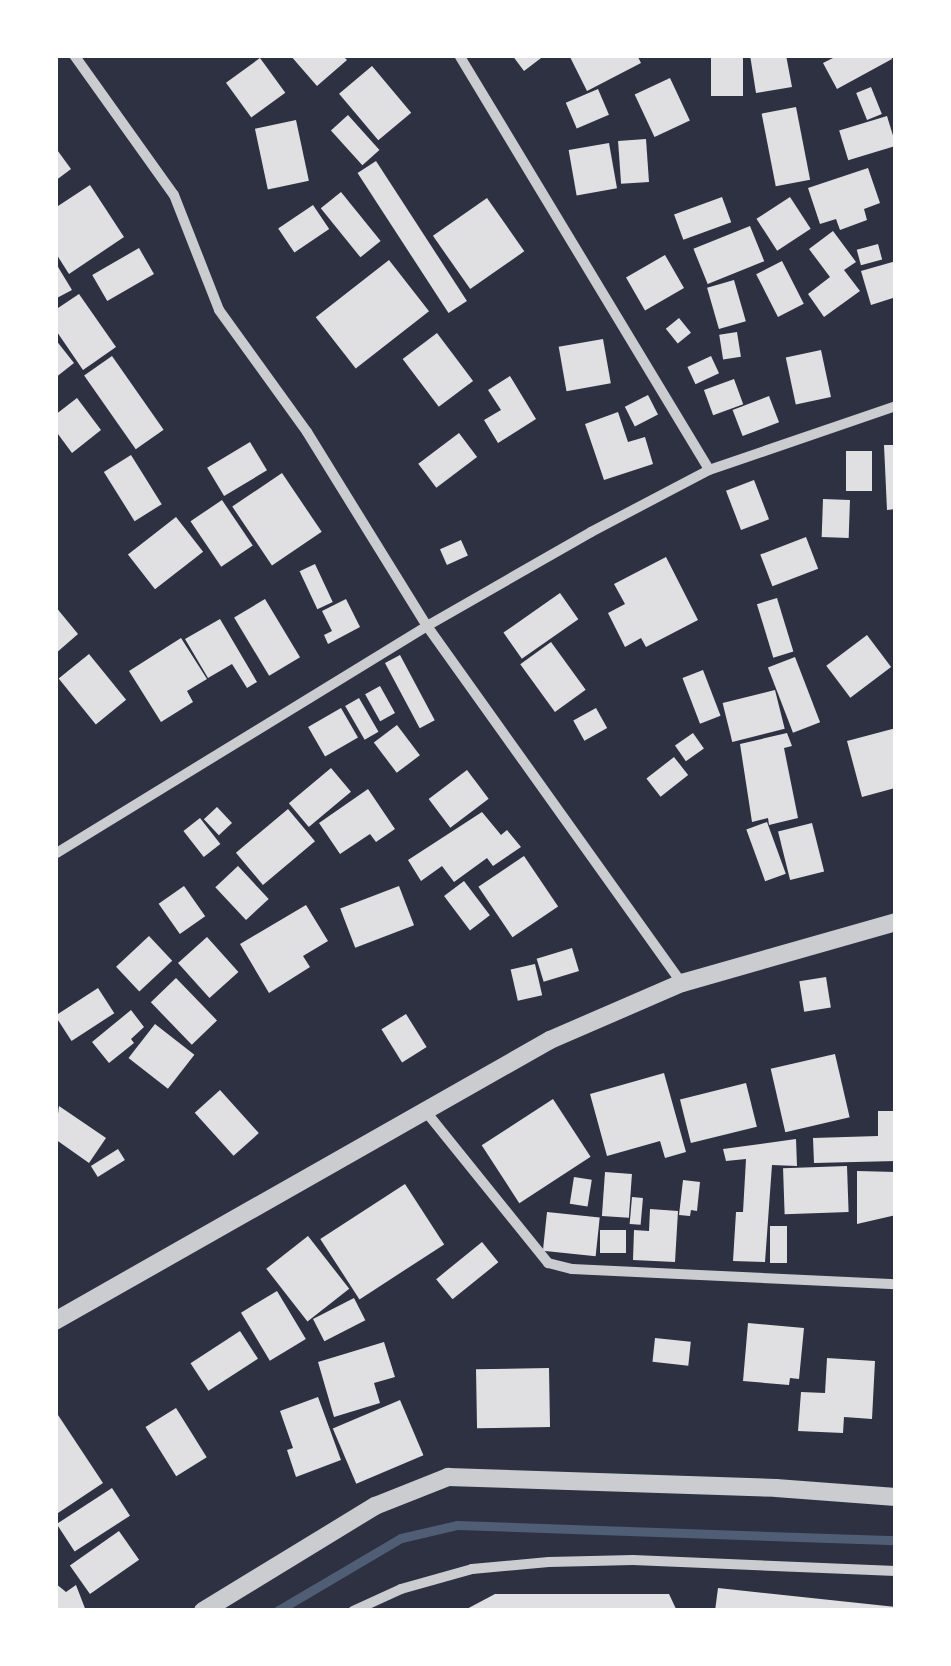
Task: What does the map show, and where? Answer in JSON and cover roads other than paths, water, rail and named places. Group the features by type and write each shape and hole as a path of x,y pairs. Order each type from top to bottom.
{"street":[{"path":"74,55 174,196 220,310 307,432 427,626 682,982"},
{"path":"459,55 709,470"},
{"path":"55,854 427,626 709,470 896,406"},
{"path":"55,1320 550,1040 682,982 896,922"},
{"path":"427,1113 548,1263 626,1272 896,1284"},
{"path":"203,1611 375,1506 448,1478 896,1497"},
{"path":"352,1611 401,1590 472,1569 549,1562 633,1560 896,1572"}],"waterway":[{"path":"277,1611 401,1538 457,1525 896,1540"}]}
